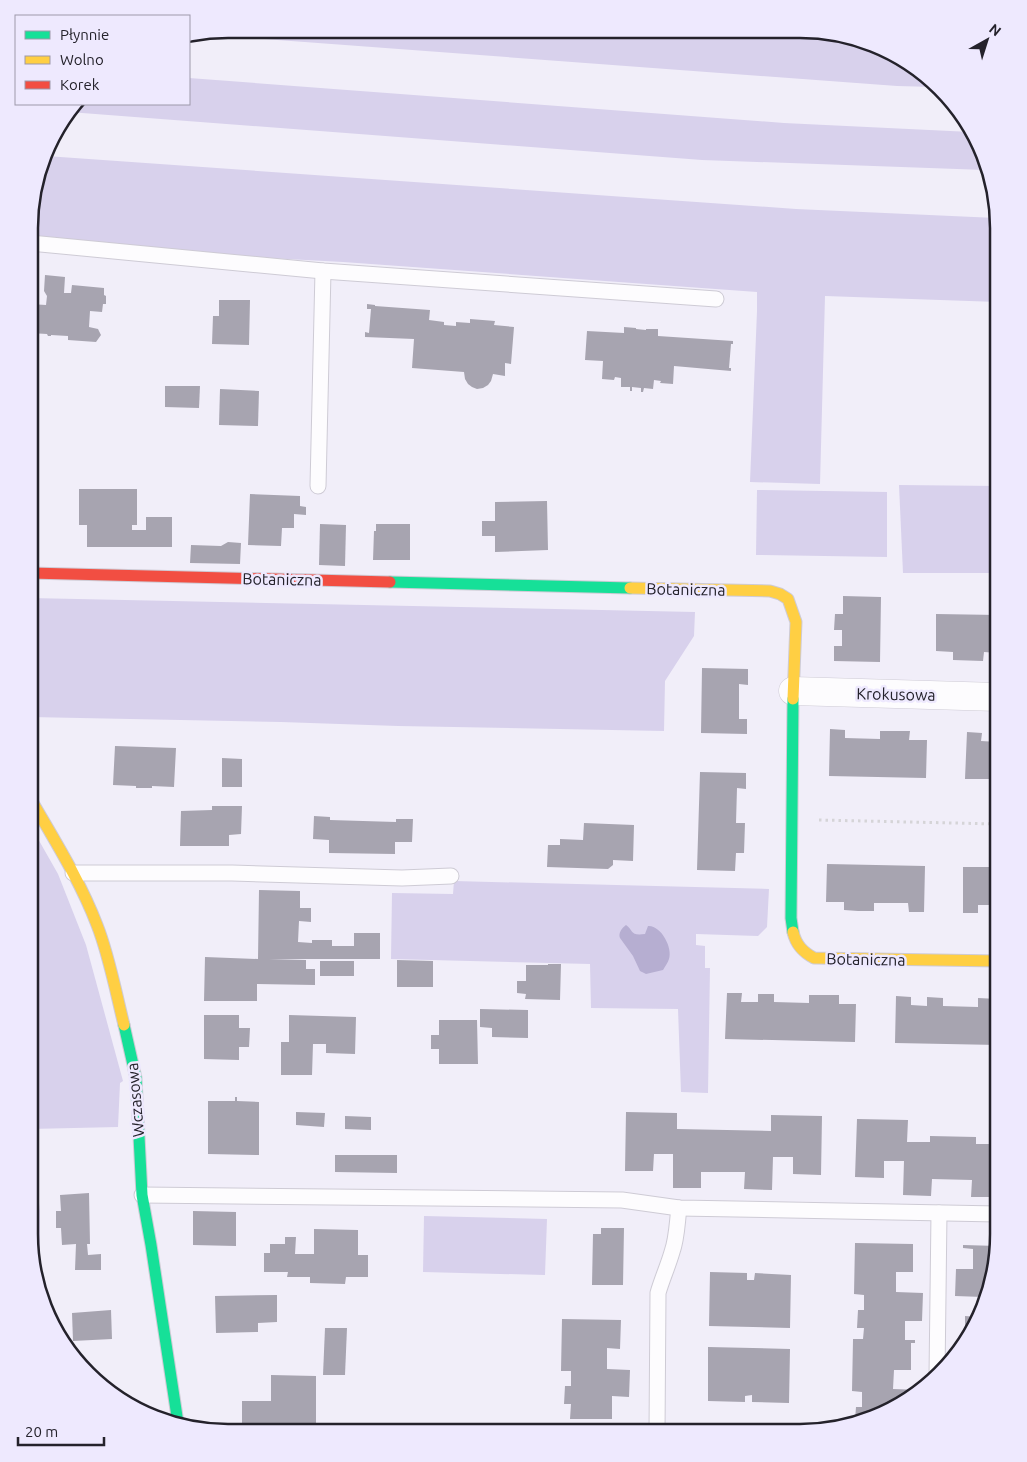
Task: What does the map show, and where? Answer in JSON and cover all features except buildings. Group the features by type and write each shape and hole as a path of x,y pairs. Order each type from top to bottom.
{"street":[{"name":"Botaniczna","path":"38,573 770,591 780,594 788,600 796,622 793,692 791,918 793,934 801,949 814,958 990,961"},
{"name":"Krokusowa","path":"793,692 990,697"},
{"name":"Wczasowa","path":"38,810 74,873 97,925 114,984 136,1078 142,1195 177,1417"}],"lane":[{"path":"38,244 323,271 716,298"},
{"path":"318,486 323,271"},
{"path":"74,873 232,873 402,878 451,876"},
{"path":"142,1195 622,1200 679,1208 990,1214"},
{"path":"657,1424 658,1293 673,1250 679,1208"},
{"path":"937,1365 939,1213"}],"path":[{"path":"791,820 990,824"}],"shaded area":[{"path":"250,38 812,38 836,41 872,52 894,63 927,87"},
{"path":"190,78 784,123 963,132 980,170 702,160 77,113 83,105 190,105"},
{"path":"52,156 796,209 989,218 990,302 825,296 820,484 750,482 757,292 343,262 248,257 38,237 41,191"},
{"path":"899,485 990,486 990,573 903,573"},
{"path":"757,490 887,492 887,557 756,555"},
{"path":"38,598 695,612 694,636 665,681 664,731 38,717"},
{"path":"38,839 58,874 86,945 123,1081 120,1083 118,1127 38,1129"},
{"path":"454,881 769,889 767,927 758,936 696,934 696,945 705,946 705,968 710,968 708,1093 681,1092 678,1009 591,1008 590,964 391,959 392,893 453,894"},
{"path":"626,925 637,934 645,934 648,926 657,929 661,933 668,943 670,954 663,970 646,974 640,971 633,956 620,938 621,931"},
{"path":"38,1195 40,1211 40,1265"},
{"path":"424,1216 547,1219 545,1275 423,1272"}],"traffic: fast":[{"path":"390,582 630,588"},
{"path":"793,699 791,918 793,932"},
{"path":"124,1025 136,1078 142,1195 177,1417"}],"traffic: slow":[{"path":"630,588 770,591 788,599 796,622 793,699"},
{"path":"38,811 66,859 97,925 112,974 124,1025"},
{"path":"793,932 800,948 814,958 990,961"}],"traffic: jam":[{"path":"38,573 390,582"}]}
